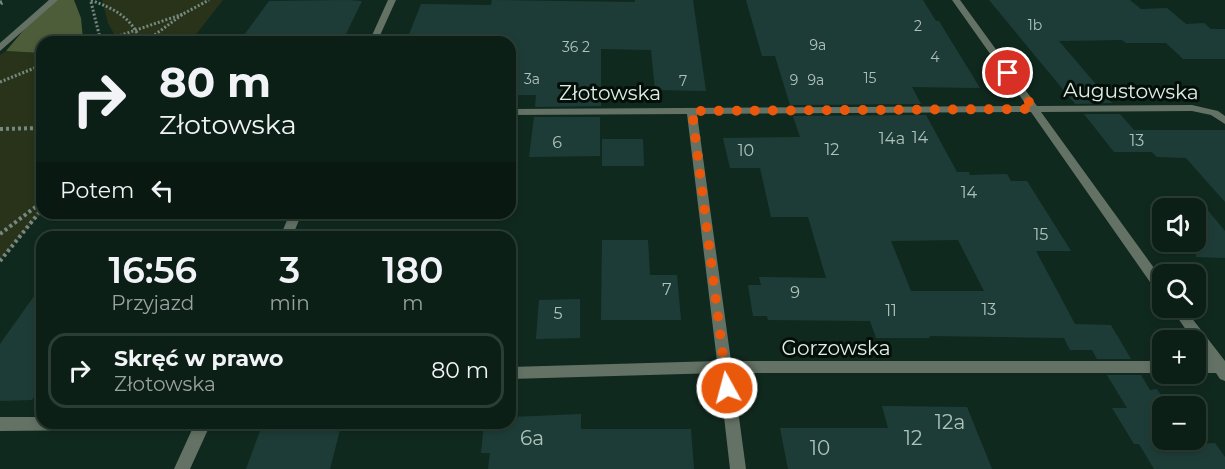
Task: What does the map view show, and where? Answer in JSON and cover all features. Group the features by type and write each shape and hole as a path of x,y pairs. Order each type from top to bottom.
{"street":[{"path":"0,48 54,0"},
{"path":"376,36 392,0"},
{"name":"Augustowska","path":"956,0 1152,274"},
{"name":"Augustowska","path":"1034,109 1192,108 1214,113 1225,121"},
{"name":"Złotowska","path":"516,112 1034,109"},
{"path":"692,111 738,469"},
{"path":"1184,318 1223,370"},
{"name":"Gorzowska","path":"516,373 724,367 1152,367"},
{"path":"1206,368 1223,370"},
{"path":"0,424 36,424"},
{"path":"182,469 199,429"}],"path":[{"path":"152,36 183,14 209,0"},
{"path":"91,1 118,11 140,36"},
{"path":"91,1 100,36"},
{"path":"121,36 183,14"},
{"path":"0,82 36,67"},
{"path":"0,129 36,128"},
{"path":"0,234 36,207"},
{"path":"0,261 36,216"}],"green space":[{"path":"49,0 74,0 81,18 83,36 36,36 36,53 6,51"},
{"path":"102,0 223,0 195,36 115,36 108,23"},
{"path":"6,51 36,53 36,219 0,260 0,55"}],"building":[{"path":"492,0 635,2 635,0 693,0 706,91 655,90 651,50 601,49 601,106 535,107 536,95 516,95 516,36 408,36 421,4 491,5"},
{"path":"746,0 923,0 936,21 939,21 980,88 912,87 921,104 790,105 775,56 762,56"},
{"path":"989,0 1130,0 1141,9 1167,8 1186,24 1204,23 1211,29 1225,29 1225,59 1183,59 1166,43 1126,43 1122,40 1059,41 1112,103 1075,104"},
{"path":"269,1 362,1 345,36 243,36"},
{"path":"1084,114 1120,114 1134,130 1225,130 1225,202 1186,158 1157,157 1152,152 1114,152"},
{"path":"926,115 957,172 969,172 970,175 1007,174 1011,181 1027,181 1071,251 1036,251 1075,324 1111,325 1131,359 1097,359 1092,350 1070,350 1064,338 929,336 930,338 876,338 870,321 768,320 767,316 753,316 748,285 761,285 759,277 826,278 808,217 771,217 760,168 730,168 723,138 800,137 793,116","holes":["958,240 984,291 911,291 891,241"]},
{"path":"534,117 600,117 600,156 529,157"},
{"path":"602,139 643,139 644,166 602,166"},
{"path":"1206,208 1225,231 1225,258 1196,257 1196,252 1206,252"},
{"path":"602,240 648,240 650,275 677,275 681,320 601,320"},
{"path":"36,293 36,394 32,400 0,401 0,344"},
{"path":"580,299 580,338 536,339 539,300"},
{"path":"1107,375 1141,375 1150,390 1157,389 1162,396 1152,396 1152,450 1206,450 1206,443 1215,443 1225,457 1225,469 1154,469 1139,444 1134,444 1112,408 1127,408"},
{"path":"882,406 967,407 992,469 788,469 780,428 888,428"},
{"path":"581,414 581,429 691,429 694,469 488,469 490,453 481,453 483,429 516,429 516,417"},
{"path":"261,429 340,429 330,469 246,469"}],"route":[{"path":"727,388 692,111 1034,109 1008,73"}]}
